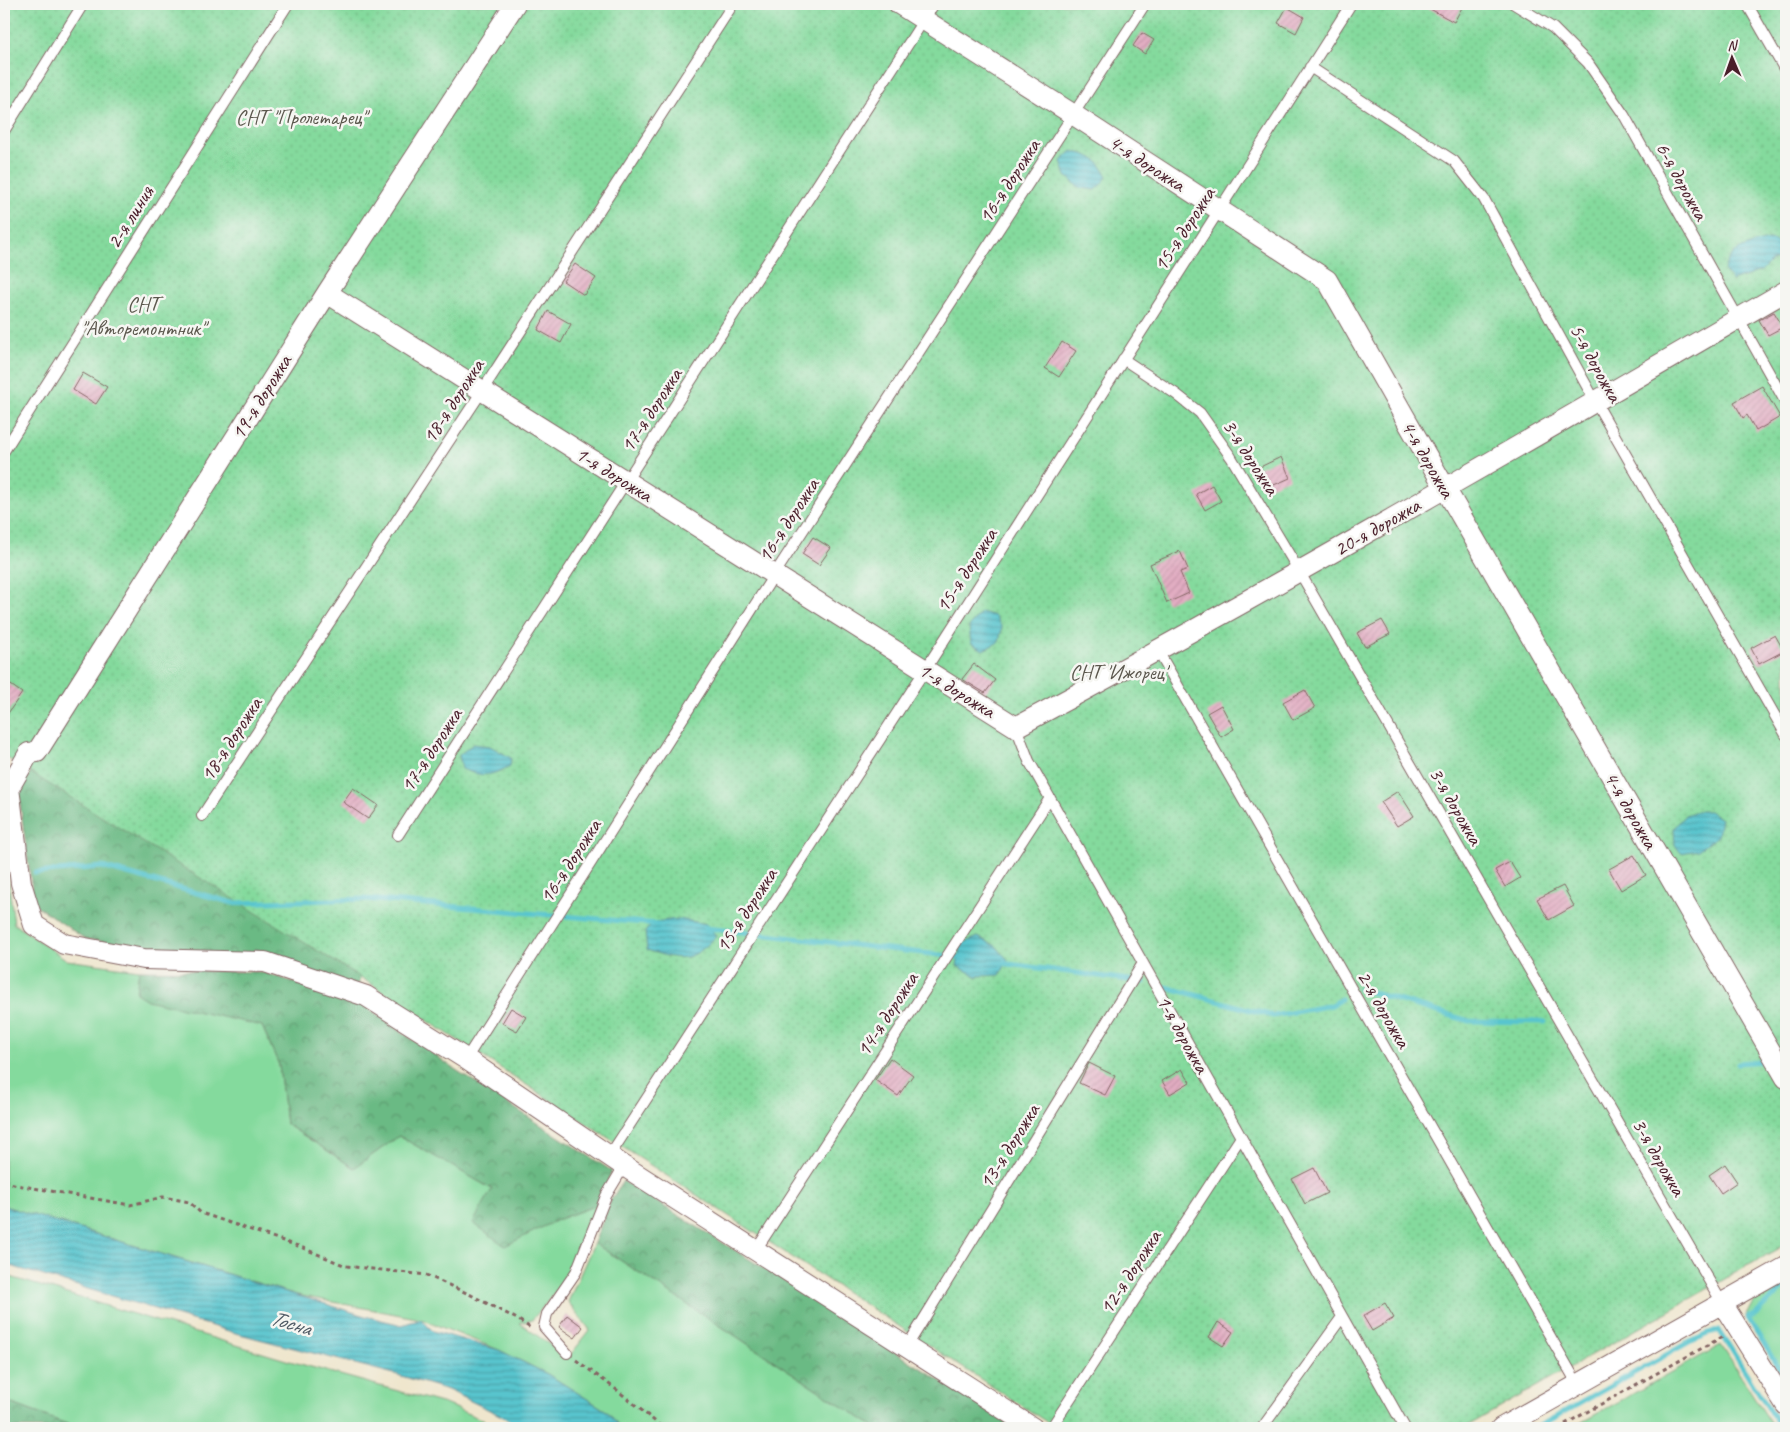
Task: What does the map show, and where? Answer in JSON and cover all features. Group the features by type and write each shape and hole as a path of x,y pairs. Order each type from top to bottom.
{"street":[{"name":"19-я дорожка","path":"6,786 30,752 37,752 327,293 515,4"},
{"name":"4-я дорожка","path":"899,4 929,12 1074,115 1326,280 1786,1078"},
{"name":"20-я дорожка","path":"1016,727 1158,651 1786,291"},
{"name":"1-я дорожка","path":"327,293 1016,727"},
{"path":"6,786 21,883 34,924 64,944 144,959 265,962 366,996 466,1059 617,1160 906,1348 1033,1428"},
{"path":"1501,1428 1786,1267"},
{"path":"1722,1304 1786,1405"}],"lane":[{"path":"4,131 83,4"},
{"name":"2-я линия","path":"4,451 288,4"},
{"name":"18-я дорожка","path":"202,816 482,391 733,4"},
{"name":"16-я дорожка","path":"466,1059 774,575 1145,4"},
{"name":"15-я дорожка","path":"567,1353 544,1327 547,1314 576,1272 606,1196 617,1160 760,923 925,670 1350,4"},
{"name":"6-я дорожка","path":"1514,4 1553,28 1588,63 1624,115 1786,403"},
{"path":"1747,4 1786,72"},
{"name":"17-я дорожка","path":"398,835 929,12"},
{"name":"5-я дорожка","path":"1310,67 1454,161 1484,199 1595,401 1786,735"},
{"name":"3-я дорожка","path":"1123,359 1176,394 1200,413 1230,457 1299,571 1722,1304"},
{"name":"2-я дорожка","path":"1158,651 1578,1385"},
{"name":"1-я дорожка","path":"1016,727 1029,761 1141,967 1241,1137 1405,1428"},
{"name":"14-я дорожка","path":"756,1250 1050,798"},
{"name":"13-я дорожка","path":"906,1348 1141,967"},
{"name":"12-я дорожка","path":"1052,1428 1241,1137"},
{"path":"1262,1428 1342,1317"}],"path":[{"path":"4,1181 130,1205 163,1197 188,1202 201,1213 298,1246 346,1266 426,1275 469,1294 517,1319 539,1334"},
{"path":"1558,1428 1716,1340"},
{"path":"567,1353 617,1390 663,1428"}],"green space":[{"name":"СНТ 'Ижорец'","path":"4,4 1786,4 1786,1244 1464,1428 1056,1428 371,984 4,756"},
{"path":"40,761 363,970 358,985 180,951 85,939 34,904 18,789"},
{"path":"4,846 14,924 67,960 139,970 136,993 262,1026 279,1065 286,1124 354,1168 399,1136 492,1189 559,1219 597,1205 572,1272 532,1320 520,1323 568,1358 590,1330 568,1302 594,1243 876,1428 620,1428 608,1412 549,1375 499,1350 421,1319 297,1295 4,1206"},
{"path":"139,970 262,972 362,1004 456,1070 612,1171 597,1205 559,1219 505,1246 473,1223 492,1189 399,1136 354,1168 286,1124 279,1065 262,1026 147,1000 136,993"},
{"path":"623,1181 1015,1428 876,1428 594,1243 611,1200"},
{"path":"4,1275 286,1360 445,1404 490,1423 496,1428 78,1428 4,1401"},
{"path":"1786,1277 1786,1380 1746,1317 1760,1291"},
{"path":"1721,1345 1774,1428 1571,1428"},
{"path":"4,1401 78,1428 4,1428"}],"water":[{"path":"1072,151 1094,159 1101,166 1107,177 1096,190 1080,188 1066,176 1061,161"},
{"path":"1769,240 1775,241 1781,247 1778,259 1771,261 1761,271 1732,281 1724,270 1730,257 1741,249"},
{"path":"981,612 995,616 1002,628 999,642 983,650 971,643 969,627"},
{"path":"473,744 490,746 511,758 510,766 486,775 462,769 459,755"},
{"path":"1697,811 1709,811 1721,819 1718,836 1698,850 1681,853 1675,845 1674,828 1685,815"},
{"path":"678,919 707,924 716,936 700,951 685,957 677,958 647,950 645,932 653,922"},
{"path":"978,937 996,946 1008,960 1000,975 976,976 957,966 961,944"},
{"name":"Тосна","path":"4,1206 365,1316 402,1325 421,1319 433,1331 499,1350 549,1375 608,1412 620,1428 521,1428 506,1418 448,1390 398,1375 232,1332 4,1264"}],"building":[{"path":"1421,4 1464,4 1454,22"},
{"path":"1287,7 1304,17 1296,33 1278,23"},
{"path":"1142,33 1154,40 1145,54 1133,46"},
{"path":"575,264 596,278 584,295 563,281"},
{"path":"548,311 571,324 561,343 538,330"},
{"path":"1774,312 1783,327 1768,335 1759,320"},
{"path":"1062,342 1076,351 1059,377 1045,368"},
{"path":"83,373 107,387 96,404 73,390"},
{"path":"1762,386 1780,417 1756,431 1747,415 1743,418 1734,402"},
{"path":"1281,457 1290,478 1267,488 1258,468"},
{"path":"1212,485 1221,501 1205,510 1196,494"},
{"path":"813,537 831,548 819,565 802,554"},
{"path":"1180,551 1188,569 1180,572 1189,593 1167,603 1150,564"},
{"path":"1382,620 1390,634 1365,647 1357,633"},
{"path":"1775,635 1784,651 1759,664 1751,648"},
{"path":"974,664 995,680 985,693 962,679"},
{"path":"4,680 22,693 4,719"},
{"path":"1305,690 1315,708 1293,720 1283,702"},
{"path":"1221,705 1234,729 1221,737 1207,713"},
{"path":"353,788 378,805 368,819 343,802"},
{"path":"1398,791 1414,816 1397,826 1381,802"},
{"path":"1634,855 1646,875 1621,890 1609,869"},
{"path":"1510,862 1520,878 1505,887 1495,870"},
{"path":"1563,886 1574,906 1549,920 1537,899"},
{"path":"511,1008 526,1017 517,1031 502,1023"},
{"path":"890,1058 913,1075 898,1096 875,1080"},
{"path":"1089,1063 1115,1076 1105,1095 1079,1083"},
{"path":"1182,1069 1190,1082 1170,1094 1162,1081"},
{"path":"1725,1164 1737,1182 1721,1193 1709,1175"},
{"path":"1314,1168 1327,1193 1305,1204 1292,1179"},
{"path":"1385,1303 1394,1318 1372,1331 1363,1316"},
{"path":"567,1315 583,1327 575,1338 559,1327"},
{"path":"1218,1322 1233,1332 1223,1346 1209,1337"}],"waterway":[{"path":"35,873 102,867 233,903 366,899 657,924"},
{"path":"706,928 966,958"},
{"path":"1001,963 1144,982"},
{"path":"1166,987 1273,1016 1332,1005 1341,999"},
{"path":"1360,989 1469,1021 1545,1022"},
{"path":"1738,1063 1765,1061"},
{"path":"1786,1285 1755,1315 1748,1318 1786,1380"},
{"path":"1536,1428 1689,1342 1719,1330 1781,1428"}],"park label":[{"name":"СНТ \"Пролетарец\"","path":"301,117"},
{"name":"СНТ \"Авторемонтник\"","path":"143,316"}]}
